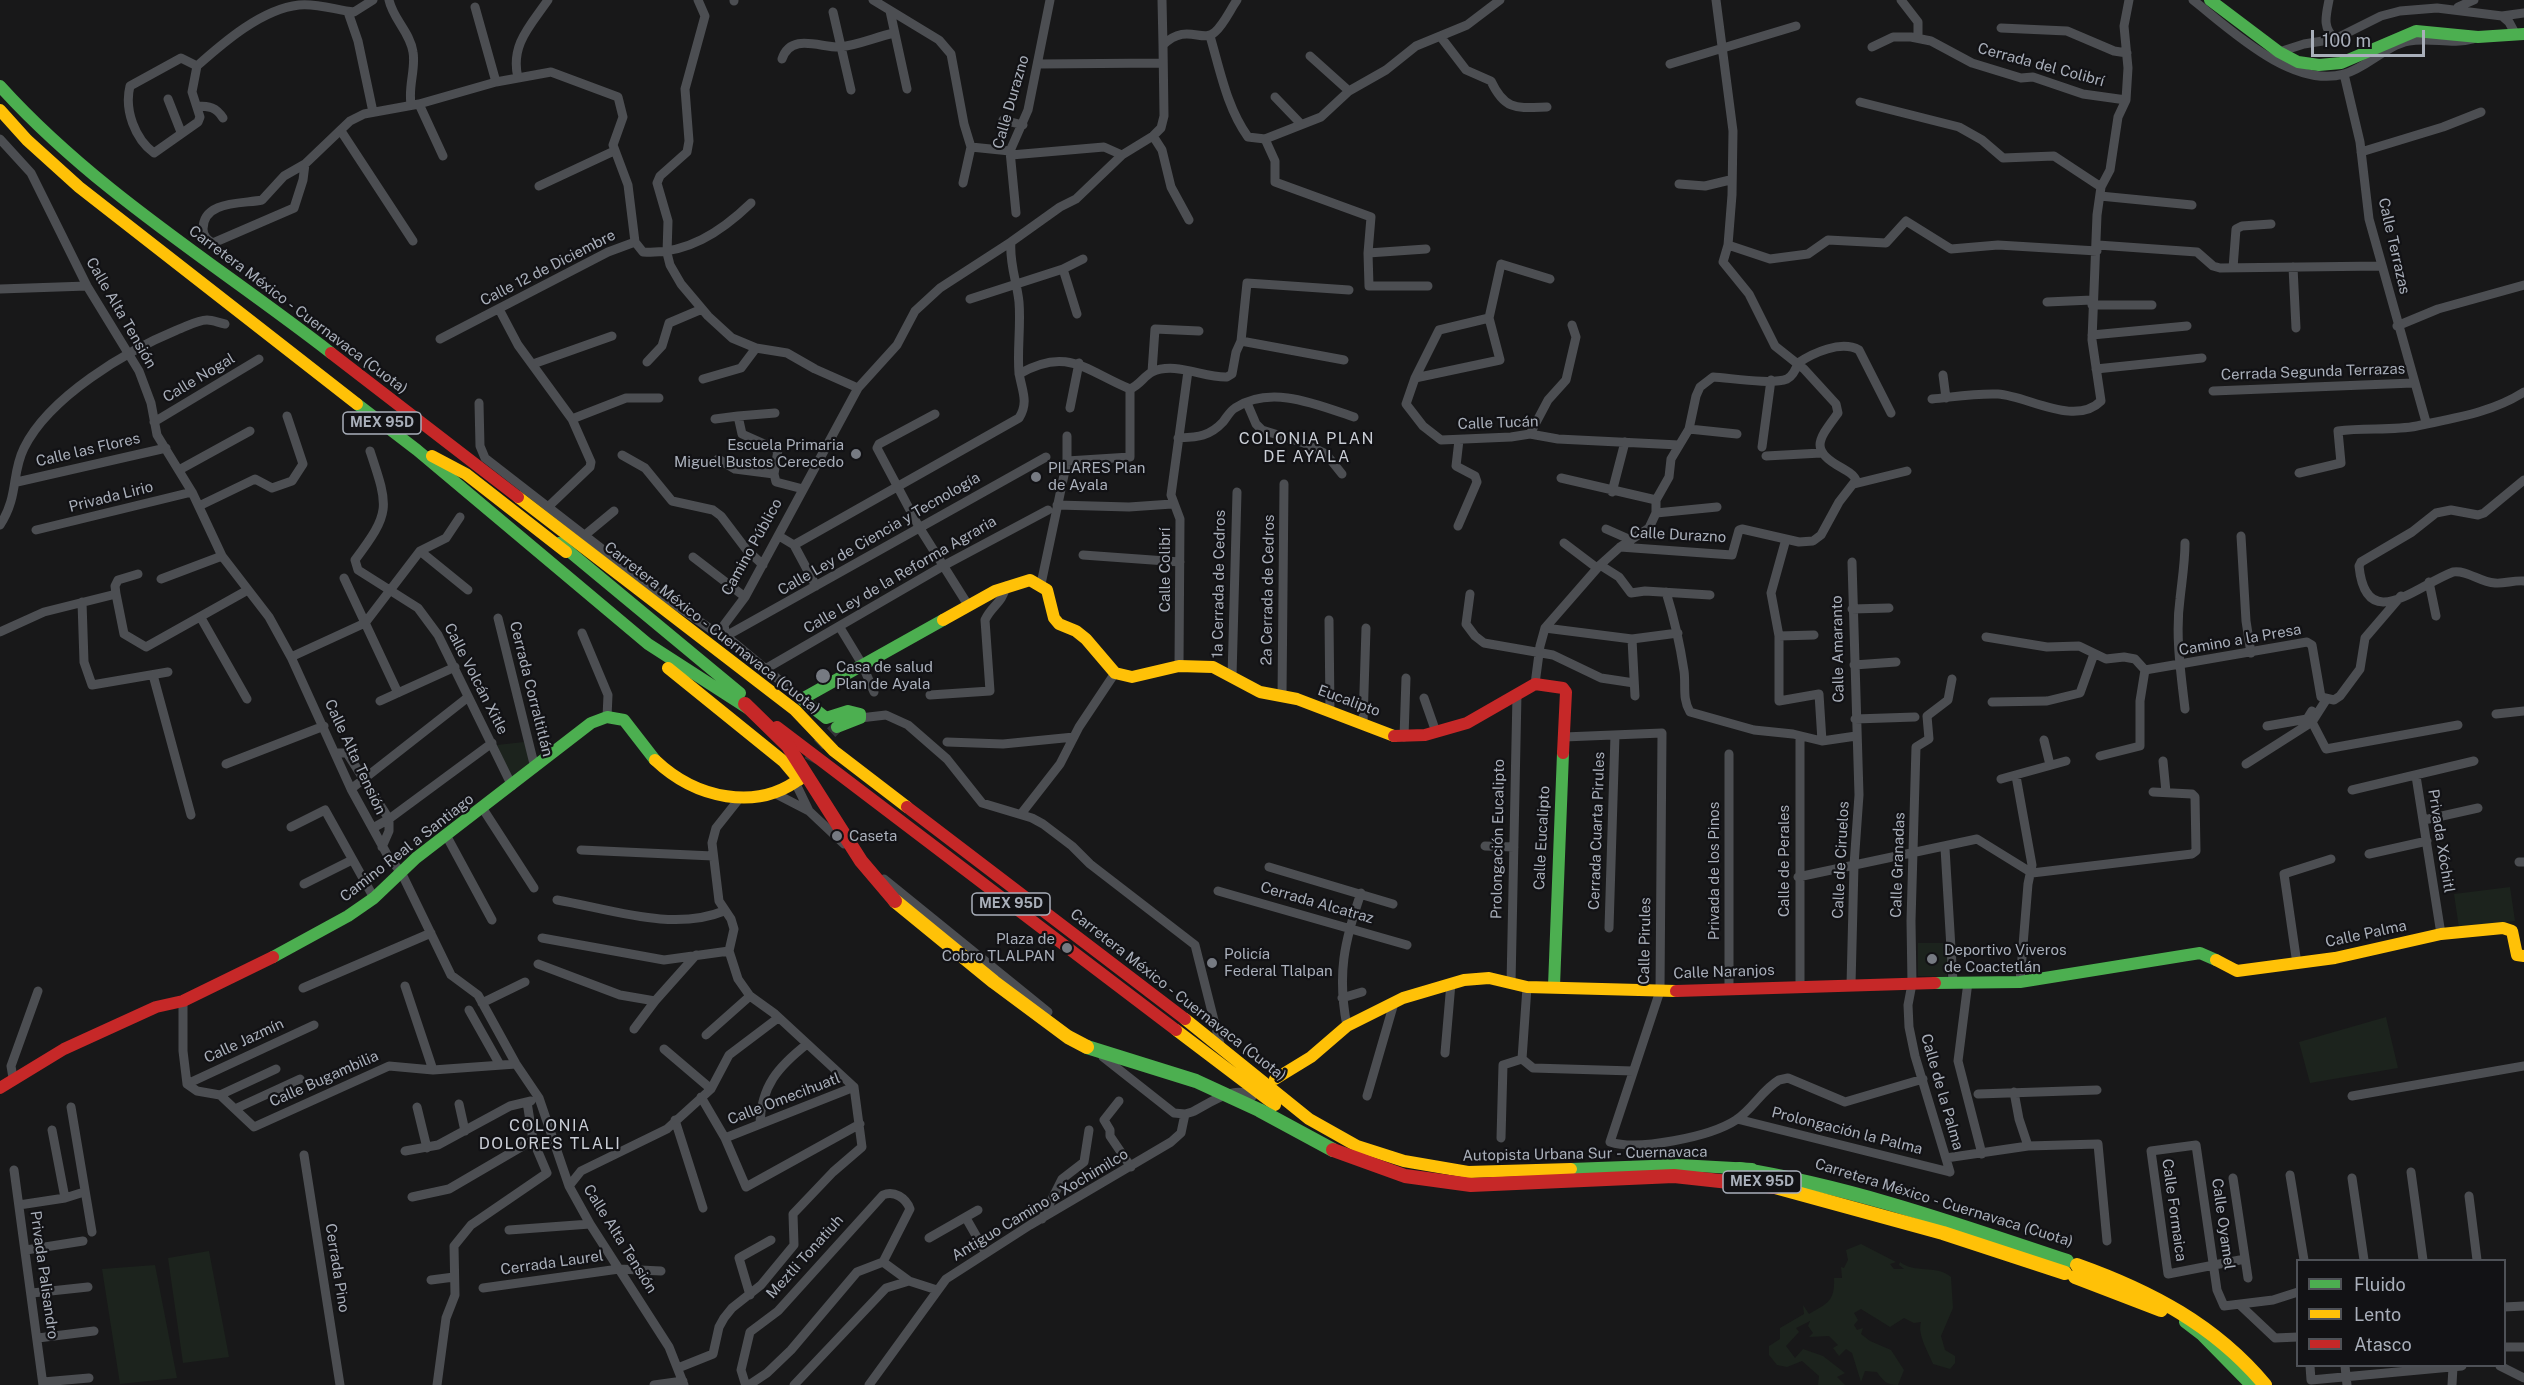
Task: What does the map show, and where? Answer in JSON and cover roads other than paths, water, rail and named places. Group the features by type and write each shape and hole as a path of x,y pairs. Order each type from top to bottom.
{"main road":[{"path":"2210,0 2279,52 2298,62 2331,65 2355,58 2400,36 2416,31 2478,37 2520,35"},
{"name":"Carretera México - Cuernavaca (Cuota)","path":"0,86 32,122 95,177 244,292 308,335 785,703 834,751 1220,1046 1276,1094 1334,1135 1404,1161 1468,1172 1679,1164 1747,1168 1833,1183 1998,1234 2139,1283 2172,1300 2229,1344 2265,1385"},
{"name":"Carretera México - Cuernavaca (Cuota)","path":"0,110 27,140 79,187 417,450 648,644 773,725 1219,1064 1332,1144 1380,1165 1447,1180 1511,1182 1695,1175 1764,1183 1849,1201 2126,1289 2172,1312 2202,1335 2251,1385"},
{"path":"244,292 304,345 524,513 774,719 791,743"},
{"path":"417,450 440,458 466,474 527,519 791,743"},
{"path":"837,727 860,718 857,711 848,711 826,718 802,699 968,605 1006,586 1030,579 1041,584 1051,598 1054,618 1059,624 1076,631 1086,639 1115,673"},
{"path":"602,582 605,610"},
{"path":"608,717 624,720 664,768 707,791 739,800 778,795 799,780 783,761 657,659 648,644"},
{"name":"Eucalipto","path":"1115,673 1124,676 1141,676 1179,666 1213,667 1260,692 1329,711 1404,737 1436,732 1477,718 1535,684"},
{"name":"Calle Eucalipto","path":"1535,684 1563,688 1566,692 1557,860 1554,986"},
{"name":"Camino Real a Santiago","path":"0,1088 64,1049 156,1007 183,1001 266,961 374,898 446,835 513,786 584,728 608,717"},
{"name":"Autopista Urbana Sur - Cuernavaca","path":"791,743 861,861 892,898 994,982 1068,1037 1092,1049 1196,1081 1349,1158 1405,1176 1471,1185 1674,1176 1720,1179 1798,1191 1910,1223 2113,1290 2167,1312 2228,1359 2251,1385"},
{"name":"Autopista Urbana Sur - Cuernavaca","path":"791,743 862,846 898,892 1057,1018 1096,1041 1201,1073 1356,1150 1421,1170 1464,1175 1677,1166 1725,1168 1807,1179 1860,1193 2107,1274 2142,1289 2173,1306 2236,1353 2265,1385"},
{"name":"Calle Palma","path":"2200,953 2209,954 2228,970 2237,971 2335,958 2441,934 2507,928 2512,931 2517,955 2524,956"},
{"name":"Calle Naranjos","path":"1275,1079 1311,1057 1347,1026 1394,1002 1451,983 1489,978 1527,987 1554,986 1660,991 1800,985 2020,982 2200,953"}],"street":[{"path":"197,66 181,58 130,86 135,133 141,143 157,152 181,132 198,122 192,92 197,66 254,22 286,8 311,5 348,12 361,9 373,0"},
{"path":"389,0 392,14 410,41 413,53 409,89 443,156"},
{"path":"518,78 515,54 520,39 548,0"},
{"path":"698,0 705,16 685,89 689,141 687,152 660,176 657,183 657,190 668,220 667,253 675,275 717,328 732,338 756,348 787,353 815,369 858,388"},
{"name":"Calle Durazno","path":"873,0 947,47 956,69 964,124 971,147 963,183"},
{"name":"Calle Durazno","path":"1016,213 1010,153 1023,125 1039,64 1050,0"},
{"path":"1162,0 1164,116 1161,128 1153,136 1162,150 1171,187 1189,220"},
{"path":"1162,45 1182,33 1210,36 1216,31 1236,0"},
{"path":"1210,36 1234,115 1248,137 1265,139 1321,117 1349,91 1386,70 1416,46 1467,25 1500,0"},
{"path":"1716,0 1720,47 1733,131 1728,245 1724,262 1749,294 1775,346 1798,363 1838,409 1820,439 1821,453 1831,462 1853,474 1856,480 1816,539 1807,543 1786,539 1771,593 1779,636 1779,701 1820,694 1822,741"},
{"path":"1901,0 1918,22 1918,38"},
{"path":"1932,399 1999,394 2069,411 2095,407 2101,401 2092,334 2097,214 2101,192 2110,170 2118,117 2126,100 2127,53 2124,26 2129,0"},
{"path":"2193,0 2259,52 2309,74 2326,77 2344,74 2407,41 2439,40 2458,43 2478,37"},
{"path":"2329,0 2325,21 2326,29 2335,39"},
{"path":"2279,52 2304,44 2335,39 2381,16 2400,11 2456,6 2474,0"},
{"path":"2456,6 2506,19 2524,13"},
{"path":"475,7 496,81"},
{"path":"890,11 907,89"},
{"path":"348,12 358,42 373,112"},
{"path":"833,12 851,90"},
{"path":"2506,19 2520,35"},
{"path":"1670,64 1720,47 1796,26"},
{"path":"2001,28 2067,31 2114,51 2127,53"},
{"path":"782,59 788,48 805,43 841,47 894,33"},
{"path":"1440,36 1466,70 1491,81 1506,104 1518,107 1547,107"},
{"name":"Cerrada del Colibrí","path":"1872,48 1893,37 1918,38 1931,41 1965,60 2021,78 2033,77 2084,94 2126,100"},
{"path":"1310,56 1349,91"},
{"path":"1039,64 1162,63"},
{"path":"305,164 297,203 288,213 213,243 206,239 203,231 204,222 210,213 233,202 262,200 284,176 305,164 350,121 373,112 415,104 496,81 551,72 618,97 623,117 613,145 628,185 636,242"},
{"name":"Calle Terrazas","path":"2344,74 2361,152 2369,219 2413,383 2426,422"},
{"path":"1275,97 1301,124"},
{"path":"168,99 181,132"},
{"path":"1860,102 1959,127 1982,140 2003,158 2054,156 2101,192 2192,205"},
{"path":"196,106 212,107 223,118"},
{"path":"2361,152 2443,127 2481,112"},
{"path":"1003,120 1023,125"},
{"path":"341,130 413,241"},
{"name":"Camino Público","path":"725,634 724,625 745,597 858,388 897,345 923,301 1076,199 1122,155 1153,136"},
{"name":"Calle Alta Tensión","path":"0,139 31,173 87,286 130,355 146,389 157,435 192,492 222,556 246,591 269,617 291,657 351,789 382,847 401,872 451,975 478,995 516,1064 539,1098 569,1186 590,1224 669,1347 684,1383"},
{"path":"1265,139 1275,161 1275,182 1371,216 1367,284 1370,287 1428,286"},
{"path":"971,147 1010,153 1104,147 1122,155"},
{"path":"539,186 614,151"},
{"path":"1679,184 1705,186 1730,180"},
{"path":"667,253 724,229 751,203"},
{"path":"1728,245 1770,258 1785,258 1809,254 1828,240 1886,243 1906,221 1951,249 1998,245 2197,252 2213,266 2233,268 2381,266"},
{"path":"2233,268 2236,229 2242,226 2271,224"},
{"path":"794,545 1007,427 1019,418 1026,408 1020,374 1019,300 1011,266 1013,239"},
{"name":"Calle 12 de Diciembre","path":"440,339 608,252 636,242 643,252 667,253"},
{"path":"1368,253 1426,249"},
{"path":"970,299 1063,269 1083,259"},
{"path":"1415,378 1500,360 1489,318 1501,264 1550,279"},
{"path":"2293,267 2296,328"},
{"path":"1063,269 1077,314"},
{"path":"1152,372 1188,371 1227,377 1232,374 1238,344 1241,341 1248,283 1349,290"},
{"path":"2397,326 2438,309 2524,285"},
{"path":"0,289 87,286"},
{"path":"2048,302 2152,305"},
{"path":"499,309 518,345 572,419 591,462 590,467 548,507"},
{"path":"647,362 662,346 669,323 702,309"},
{"path":"1415,378 1439,330 1489,318"},
{"path":"0,525 10,510 21,456 38,425 94,376 157,339 208,320 225,324"},
{"path":"1530,434 1548,400 1566,380 1576,337 1572,325"},
{"path":"2092,334 2187,326"},
{"path":"1020,374 1048,360 1079,363 1130,389 1138,386 1152,372 1155,329 1199,330"},
{"path":"533,364 612,336"},
{"path":"1241,341 1344,360"},
{"path":"1535,684 1545,628 1598,567 1620,547 1650,528 1656,513 1656,500 1670,477 1671,459 1689,429 1696,396 1706,381 1713,377 1787,379 1795,372 1798,363 1815,352 1852,346 1859,350 1891,413"},
{"path":"703,379 741,368 756,348"},
{"path":"2096,369 2202,358"},
{"name":"Calle Nogal","path":"154,422 259,359"},
{"path":"1070,408 1079,363"},
{"name":"Calle Colibrí","path":"1179,666 1180,519 1170,495 1188,371"},
{"path":"1943,375 1946,398"},
{"name":"Calle Tucán","path":"1415,378 1406,405 1416,419 1442,440 1530,434 1678,445"},
{"path":"1762,447 1771,380"},
{"name":"Cerrada Segunda Terrazas","path":"2213,392 2413,383"},
{"path":"1067,461 1130,457 1130,389"},
{"path":"2299,473 2338,465 2341,461 2338,431 2417,426 2426,422 2471,415 2509,402 2524,392"},
{"path":"1178,438 1203,437 1216,430 1233,409 1268,396 1290,399 1354,417"},
{"path":"572,419 631,397 659,398"},
{"path":"479,403 482,452 526,491 585,534 664,597 712,630 725,634 802,699"},
{"path":"1247,403 1256,424 1262,430 1304,443 1326,454 1342,474"},
{"path":"715,419 776,413"},
{"path":"935,414 879,444 880,454 919,527 968,605"},
{"path":"199,507 255,479 272,489 292,481 303,464 288,416"},
{"path":"738,416 744,436 779,452 774,474 776,482 803,489"},
{"path":"1689,429 1737,434"},
{"path":"179,470 250,431"},
{"path":"1041,584 1052,507 1067,461 1067,436"},
{"path":"1458,526 1477,482 1475,476 1455,466 1459,440"},
{"path":"1612,492 1626,442"},
{"name":"Calle las Flores","path":"17,482 166,448"},
{"name":"Calle Volcán Xitle","path":"370,451 378,475 385,512 379,527 355,560 358,570 418,608 438,635 455,667 467,698 513,786"},
{"path":"1766,456 1821,453"},
{"path":"622,455 645,468 672,501 713,510 721,516 746,549 763,565"},
{"name":"Calle Ley de Ciencia y Tecnología","path":"725,634 816,586 1046,457"},
{"path":"718,459 735,469 774,474"},
{"path":"1854,484 1907,471"},
{"path":"1561,478 1612,492 1656,500"},
{"path":"2524,480 2484,513 2478,515 2451,510 2436,513 2412,532 2361,562 2359,573 2371,601 2387,603 2429,582 2460,571 2484,582 2497,584 2524,581"},
{"name":"2a Cerrada de Cedros","path":"1282,697 1284,484"},
{"name":"Privada Lirio","path":"36,530 192,492"},
{"name":"1a Cerrada de Cedros","path":"1232,677 1237,492"},
{"path":"1052,507 1172,504"},
{"name":"Calle Ley de la Reforma Agraria","path":"767,668 943,566 1052,507"},
{"path":"1656,513 1717,507"},
{"path":"585,534 614,510"},
{"path":"291,657 365,622 420,551 446,538 460,517"},
{"path":"1606,530 1631,540"},
{"name":"Calle Durazno","path":"1620,547 1732,555 1738,530 1786,539"},
{"path":"779,536 794,545 816,586"},
{"path":"2241,536 2246,621 2252,653"},
{"path":"1564,543 1598,567 1619,577 1631,592 1710,595"},
{"path":"2184,709 2180,666 2179,601 2184,577 2185,543"},
{"path":"420,551 468,590"},
{"path":"1083,555 1180,562"},
{"path":"161,579 222,556"},
{"path":"693,557 745,597"},
{"name":"Calle Amaranto","path":"1852,562 1856,736"},
{"path":"138,574 118,580 115,586 124,634 143,647 151,647 246,591"},
{"path":"344,578 398,693"},
{"path":"2429,582 2436,616"},
{"path":"930,695 990,691 985,620 989,611 1001,601 1006,586"},
{"path":"1666,592 1678,633 1684,673 1685,703 1690,712 1754,730 1793,734 1822,741 1856,736"},
{"path":"0,632 25,618 117,594"},
{"path":"1470,594 1466,617 1468,629 1474,636 1490,644 1553,655 1601,678 1634,683"},
{"path":"2323,698 2334,700 2357,676 2363,663 2365,638 2398,598"},
{"path":"82,602 84,662 92,685 168,672"},
{"path":"1852,609 1889,608"},
{"path":"201,618 247,699"},
{"name":"Cerrada Corraltitlán","path":"498,618 535,768"},
{"path":"1329,620 1329,711"},
{"path":"839,626 862,664 874,692"},
{"path":"1363,723 1366,628"},
{"path":"1545,628 1632,639 1678,633"},
{"path":"582,633 608,695 608,717"},
{"path":"1779,636 1814,635"},
{"path":"1986,637 2047,648 2079,646 2106,659 2124,657 2135,659 2145,670 2140,701 2140,746 2100,756"},
{"path":"1632,639 1635,696"},
{"name":"Camino a la Presa","path":"2145,670 2180,666 2307,642 2312,645 2323,698"},
{"path":"1992,702 2047,701 2079,693 2094,654"},
{"path":"1854,665 1896,662"},
{"path":"380,701 455,667"},
{"path":"1021,814 1060,764 1074,737 1115,673"},
{"path":"153,675 191,815"},
{"path":"1404,737 1406,678"},
{"name":"Calle Granadas","path":"1912,984 1911,921 1916,747 1929,739 1927,716 1948,700 1952,679"},
{"name":"Prolongación Eucalipto","path":"1511,984 1517,694"},
{"path":"351,789 467,698"},
{"path":"1424,698 1436,732"},
{"path":"2246,764 2312,722 2323,698"},
{"path":"2267,726 2307,718 2323,698"},
{"path":"2496,714 2524,711"},
{"path":"860,718 886,715 908,725 947,759 982,803 1021,814 1044,824 1090,864 1195,945 1220,1046"},
{"path":"1855,719 1915,717"},
{"path":"2312,722 2323,746 2332,750 2458,725"},
{"path":"226,764 324,726"},
{"name":"Calle Pirules","path":"1610,1142 1660,991 1662,733 1615,735"},
{"path":"1564,737 1615,735"},
{"name":"Cerrada Cuarta Pirules","path":"1609,928 1615,735"},
{"name":"Calle de Ciruelos","path":"1851,985 1854,866 1859,795 1856,736"},
{"path":"947,742 1003,744 1074,737"},
{"name":"Calle de Perales","path":"1800,737 1798,877 1800,985"},
{"path":"2044,740 2050,765"},
{"path":"373,828 389,819 492,743"},
{"path":"335,753 347,753 389,819 389,831 382,847"},
{"name":"Privada de los Pinos","path":"1729,754 1729,988"},
{"path":"2001,779 2066,761"},
{"path":"2163,761 2166,792"},
{"name":"Privada Xóchitl","path":"2441,934 2415,776 2474,761"},
{"path":"2016,776 2032,873 2028,884 2020,982"},
{"path":"2352,790 2415,776"},
{"path":"799,780 809,811"},
{"path":"1798,877 1945,848 1977,839 2032,873 2192,854 2196,851 2197,801 2192,794 2153,792"},
{"path":"778,795 809,811 879,875 1166,1108 1185,1114 1234,1091 1246,1092 1312,1141 1332,1144"},
{"path":"678,1368 713,1354 719,1327 724,1318 732,1308 750,1295 794,1245 793,1214 833,1172 858,1152 863,1141 854,1087 778,1018 750,996 738,979 729,951 734,929 731,919 719,901 712,843 716,828 739,800"},
{"path":"2424,820 2478,808"},
{"path":"483,809 534,888"},
{"path":"291,827 325,810 374,898"},
{"path":"446,835 492,920"},
{"path":"2369,854 2427,841"},
{"path":"1485,846 1514,847"},
{"path":"1945,848 1953,982"},
{"path":"580,850 713,856"},
{"path":"2297,964 2284,873 2331,859"},
{"path":"304,884 352,860"},
{"path":"1269,867 1394,904"},
{"name":"Cerrada Alcatraz","path":"1218,891 1407,945"},
{"path":"1347,1026 1342,998 1342,965 1349,927 1361,893"},
{"path":"557,900 666,920 689,920 724,911"},
{"path":"303,988 431,933"},
{"path":"542,938 664,960 729,951"},
{"path":"634,1029 655,1001 696,955"},
{"path":"538,964 620,995 655,1001"},
{"path":"482,1003 525,982"},
{"path":"1968,982 1958,1061 1982,1154"},
{"path":"1445,1053 1451,983"},
{"name":"Calle de la Palma","path":"1912,984 1908,1005 1909,1027 1950,1172"},
{"path":"405,986 433,1070"},
{"path":"1522,1059 1527,987"},
{"path":"13,1078 11,1066 38,991"},
{"path":"1342,998 1362,992"},
{"path":"706,1035 750,996"},
{"path":"183,1001 183,1051 187,1084 197,1091 220,1095 237,1108 300,1079"},
{"path":"1367,1096 1394,1002"},
{"path":"469,1010 500,1065"},
{"path":"569,1186 581,1171 668,1129 675,1120 711,1089 729,1055 778,1018"},
{"name":"Calle Jazmín","path":"187,1084 314,1025"},
{"path":"760,1124 760,1105 771,1081 783,1063 807,1044"},
{"path":"664,1049 711,1089"},
{"path":"1501,1138 1501,1070 1506,1062 1522,1059 1533,1068 1633,1071"},
{"name":"Calle Bugambilia","path":"237,1108 254,1127 379,1069 399,1066 433,1070 516,1064"},
{"path":"2352,1096 2524,1066"},
{"path":"220,1095 276,1069"},
{"name":"Prolongación la Palma","path":"1610,1142 1617,1144 1676,1139 1737,1119 1779,1080 1788,1078 1845,1102 1923,1078"},
{"name":"Calle Omecihuatl","path":"725,1138 854,1087"},
{"path":"1978,1094 2097,1090"},
{"path":"2014,1092 2019,1119 2028,1146"},
{"path":"701,1097 725,1138 746,1187 860,1124"},
{"path":"405,1151 438,1146 510,1106 539,1098"},
{"path":"1119,1101 1104,1120 1110,1130 1110,1136 1131,1167"},
{"path":"437,1385 446,1318 455,1295 454,1246 471,1225 547,1173 533,1140 527,1102"},
{"path":"459,1104 465,1131"},
{"path":"71,1107 92,1232"},
{"path":"417,1107 427,1148"},
{"name":"Antiguo Camino a Xochimilco","path":"869,1385 946,1279 1131,1167 1181,1133 1185,1114"},
{"name":"Prolongación la Palma","path":"1737,1119 1950,1172"},
{"path":"675,1120 703,1208"},
{"path":"52,1130 65,1198"},
{"path":"1042,1219 1062,1179 1084,1162 1089,1130"},
{"path":"412,1197 449,1189 533,1140"},
{"path":"1946,1158 2028,1146 2098,1144 2107,1240"},
{"name":"Calle Formaica","path":"2196,1144 2151,1151 2168,1274 2214,1264"},
{"name":"Calle Oyamel","path":"2196,1144 2217,1290 2224,1306 2240,1305"},
{"name":"Cerrada Pino","path":"304,1155 340,1385"},
{"name":"Privada Palisandro","path":"14,1170 43,1384"},
{"path":"2411,1172 2423,1259"},
{"path":"2290,1175 2304,1259"},
{"path":"2232,1178 2248,1278"},
{"path":"2352,1178 2364,1259"},
{"path":"19,1205 65,1198 84,1192"},
{"name":"Meztli Tonatiuh","path":"895,1194 907,1202 910,1209 884,1262 857,1272 791,1350 758,1380 749,1385 745,1383 741,1370 750,1332 778,1311 883,1195 895,1194"},
{"path":"2469,1196 2477,1259"},
{"path":"929,1238 978,1210"},
{"path":"966,1218 986,1253"},
{"path":"508,1230 590,1224"},
{"path":"750,1295 739,1258 771,1240"},
{"path":"26,1250 83,1241"},
{"path":"2214,1264 2245,1259"},
{"path":"884,1262 909,1281 937,1290"},
{"name":"Cerrada Laurel","path":"483,1288 619,1269 661,1271"},
{"path":"431,1280 454,1277"},
{"path":"794,1385 834,1346 875,1296 886,1288 909,1281"},
{"path":"32,1293 88,1287"},
{"path":"2240,1305 2296,1292"},
{"path":"2240,1305 2275,1338 2296,1337"},
{"path":"2506,1307 2524,1306"},
{"path":"38,1338 94,1331"},
{"path":"2506,1347 2524,1347"},
{"path":"2310,1367 2312,1380 2347,1381 2449,1367"},
{"path":"2452,1385 2458,1367"},
{"path":"2504,1367 2524,1378"},
{"path":"2394,1373 2395,1385"},
{"path":"43,1384 88,1378"},
{"path":"654,1385 684,1383"}],"tunnel":[{"path":"810,761 818,745 837,727"}],"place":[{"name":"Escuela Primaria Miguel Bustos Cerecedo","path":"856,454"},
{"name":"PILARES Plan de Ayala","path":"1036,477"},
{"name":"Casa de salud Plan de Ayala","path":"823,676"},
{"name":"Caseta","path":"837,836"},
{"name":"Plaza de Cobro TLALPAN","path":"1067,948"},
{"name":"Deportivo Viveros de Coactetlán","path":"1932,959"},
{"name":"Policía Federal Tlalpan","path":"1212,963"}],"district":[{"name":"COLONIA PLAN DE AYALA","path":"1307,448"},
{"name":"COLONIA DOLORES TLALI","path":"550,1135"}]}
